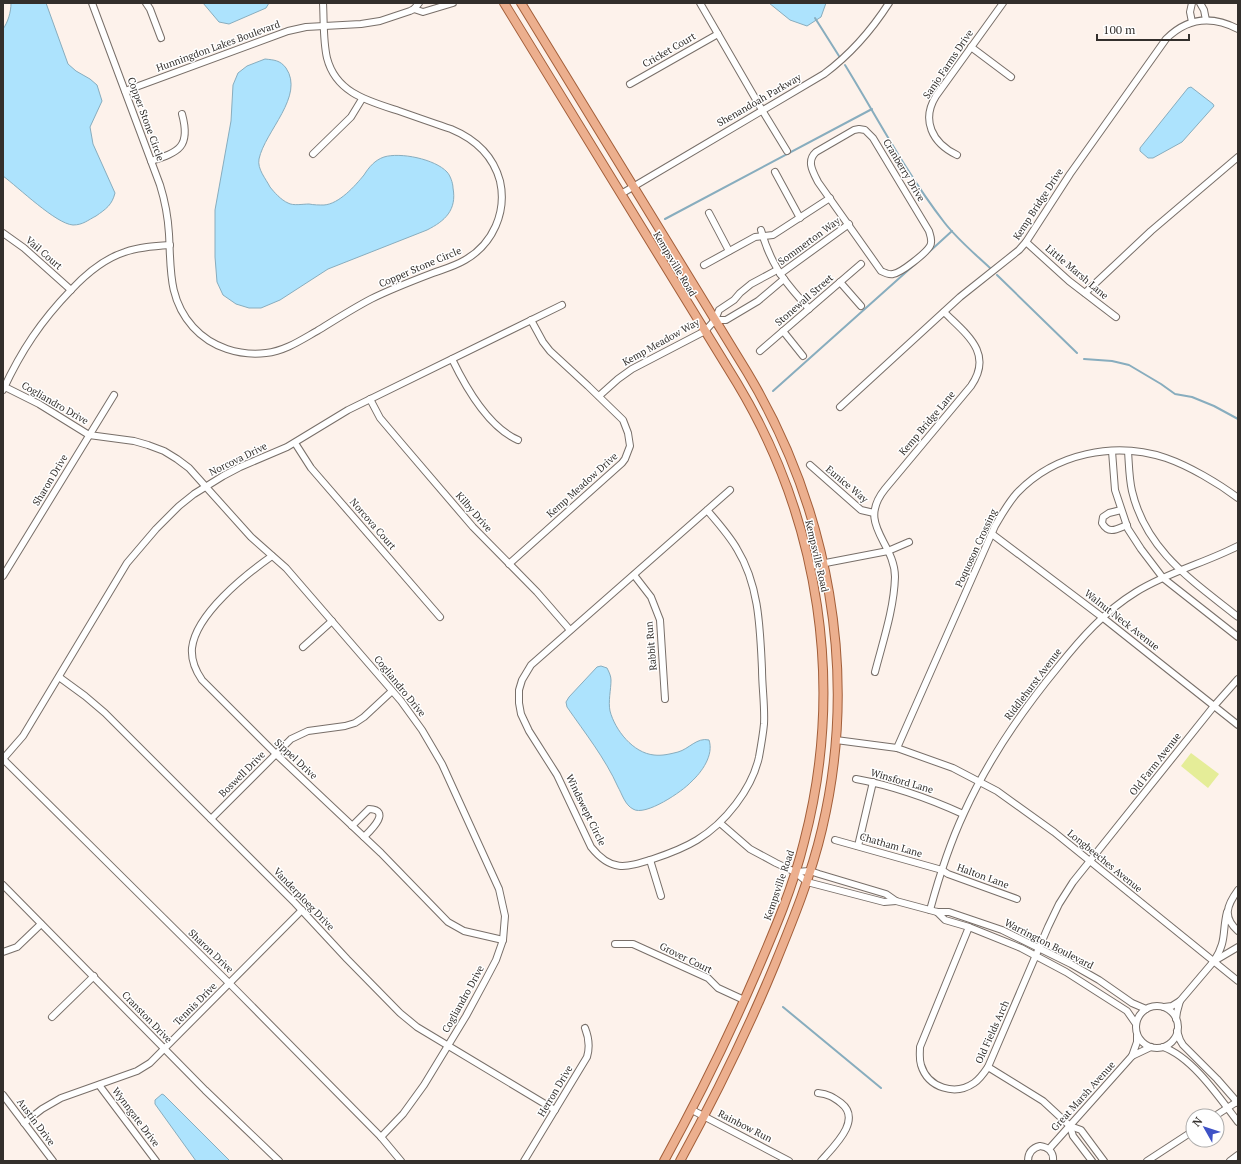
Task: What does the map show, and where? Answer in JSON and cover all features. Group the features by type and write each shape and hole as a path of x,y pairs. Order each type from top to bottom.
{"main road":[{"name":"Kempsville Road","path":"504,3 750,407 771,447 795,510 810,566 816,597 822,642 824,708 821,754 814,798 796,872 775,927 718,1058 664,1161"},
{"name":"Kempsville Road","path":"521,3 758,392 784,442 805,495 818,538 833,615 837,653 838,706 836,740 827,807 807,882 795,916 741,1041 680,1161"}],"street":[{"name":"Copper Stone Circle","path":"92,3 165,201 168,220 172,282 176,301 189,322 198,332 219,346 237,352 253,354 268,353 291,346 370,300 470,257 480,250 488,240 496,226 500,212 502,190 496,170 483,149 464,134 362,99 343,86 327,59 325,50 323,3"},
{"path":"146,3 150,8 161,38"},
{"path":"410,3 414,9"},
{"name":"Hunningdon Lakes Boulevard","path":"125,91 277,34 306,27 361,24 380,21 414,9 419,3"},
{"name":"Hunningdon Lakes Boulevard","path":"414,9 423,12 452,3"},
{"path":"700,3 787,151"},
{"name":"Shenandoah Parkway","path":"621,194 824,74 841,62 865,37 889,3"},
{"name":"Sanjo Farms Drive","path":"957,154 942,146 935,136 930,124 929,112 932,102 1003,3"},
{"path":"1192,3 1190,12 1192,22"},
{"path":"1200,3 1204,10 1206,20"},
{"name":"Kemp Bridge Drive","path":"840,407 960,297 1019,250 1026,242 1070,174 1166,39 1173,32 1192,22 1206,20 1228,24 1238,29"},
{"name":"Cricket Court","path":"630,84 718,34"},
{"path":"971,47 1011,77"},
{"path":"313,154 351,117 362,99"},
{"path":"151,161 170,155 181,147 185,129 182,114"},
{"name":"Cranberry Drive","path":"859,129 865,130 873,138 929,230 932,241 930,246 910,264 895,274 890,274 881,270 849,224 813,171 810,161 816,152 854,130 859,129"},
{"path":"1085,293 1151,232 1238,157"},
{"path":"775,172 800,218"},
{"path":"704,265 762,233 773,235 830,198"},
{"path":"709,213 729,251"},
{"name":"Sommerton Way","path":"781,275 750,284 734,300 719,310 714,320 726,320 758,301 781,275 849,224"},
{"name":"Vail Court","path":"3,233 20,244 71,290"},
{"path":"762,233 768,251 781,275 809,309"},
{"name":"Little Marsh Lane","path":"1026,242 1068,281 1116,317"},
{"path":"4,387 30,338 50,312 92,270 124,252 143,247 170,245"},
{"name":"Stonewall Street","path":"760,351 861,264"},
{"path":"840,282 861,306"},
{"name":"Norcova Drive","path":"3,759 23,736 128,564 140,547 179,506 206,486 240,467 295,443 331,420 370,399 562,305"},
{"name":"Kemp Bridge Lane","path":"874,513 876,503 880,496 971,386 979,372 980,358 971,339 944,312"},
{"name":"Kemp Meadow Drive","path":"509,564 626,459 630,446 630,438 623,420 550,351 543,342 531,320"},
{"name":"Kemp Meadow Way","path":"599,396 632,369 705,331 714,320"},
{"path":"783,331 803,356"},
{"path":"452,359 478,404 500,429 509,436 518,440"},
{"name":"Cogliandro Drive","path":"4,387 39,404 89,435 134,441 148,445 164,451 189,468 251,538 286,568 413,716 433,748 451,782 501,896 505,916 503,940 496,960 448,1046 414,1100 381,1137"},
{"name":"Sharon Drive","path":"3,576 114,395"},
{"name":"Kilby Drive","path":"370,399 377,414 384,424 473,527 537,592 570,630"},
{"name":"Norcova Court","path":"295,443 311,468 440,617"},
{"path":"1112,451 1115,490 1126,525 1140,549 1163,578 1238,637"},
{"name":"Poquoson Crossing","path":"897,748 992,534 1005,509 1017,493 1048,468 1082,455 1112,451 1128,451 1150,454 1171,460 1226,489 1238,498"},
{"path":"1128,451 1130,475 1138,509 1155,542 1180,571 1238,617"},
{"name":"Eunice Way","path":"810,465 861,510 874,513"},
{"name":"Windswept Circle","path":"707,510 726,532 737,548 753,585 757,600 764,722 759,758 752,777 737,804 720,823 697,840 668,854 650,860 628,866 610,864 599,857 591,847 557,775 529,731 521,714 519,690 526,672 531,665 570,630 634,575 707,510 730,490"},
{"path":"1121,510 1110,513 1103,518 1102,523 1108,530 1112,531 1126,525"},
{"path":"874,513 875,523 879,535 888,551 895,575 891,608 875,672"},
{"name":"Walnut Neck Avenue","path":"992,534 1102,617 1238,725"},
{"path":"810,566 888,551 909,542"},
{"name":"Riddlehurst Avenue","path":"930,910 942,870 963,814 980,781 1000,746 1027,706 1074,647 1102,617 1118,603 1163,578 1238,546"},
{"name":"Sippel Drive","path":"272,556 232,587 214,606 198,631 193,643 192,656 197,672 202,680 276,754 364,837 448,922 464,931 503,940"},
{"name":"Rabbit Run","path":"634,575 651,597 660,620 665,699"},
{"path":"302,647 332,621"},
{"name":"Vanderploeg Drive","path":"59,677 86,696 105,713 302,910 347,959 412,1024 555,1110"},
{"name":"Old Farm Avenue","path":"1088,861 1126,817 1214,706 1238,679"},
{"name":"Boswell Drive","path":"211,819 291,739 308,731 345,726 354,723 364,717 392,691"},
{"name":"Longbeeches Avenue","path":"836,740 897,748 925,757 980,781 997,791 1028,812 1238,981"},
{"name":"Sharon Drive","path":"3,759 230,984 381,1137 401,1161"},
{"name":"Winsford Lane","path":"856,779 918,794 963,814"},
{"path":"858,846 873,782"},
{"path":"352,826 369,809 373,809 378,812 380,815 379,820 364,837"},
{"path":"720,823 750,849 796,872"},
{"name":"Chatham Lane","path":"835,840 942,870"},
{"path":"650,860 661,896"},
{"name":"Old Fields Arch","path":"969,927 920,1047 921,1066 925,1074 940,1086 958,1090 976,1082 988,1067 1059,904 1088,861"},
{"name":"Halton Lane","path":"942,870 1017,899"},
{"name":"Warrington Boulevard","path":"796,872 810,871 886,894 896,901"},
{"name":"Warrington Boulevard","path":"796,872 807,882 884,902 896,901 937,912 948,912 1002,930 1072,964 1099,980 1132,1004 1146,1009"},
{"name":"Cranston Drive","path":"3,885 165,1049 279,1161"},
{"path":"1238,890 1228,905 1222,946 1214,961 1180,1001 1172,1006 1152,1007 1146,1009 1138,1018 1136,1024 1137,1034 1142,1042 1151,1047 1163,1047 1182,1057 1238,1122"},
{"name":"Tennis Drive","path":"24,1123 49,1104 137,1071 145,1066 165,1049 302,910"},
{"name":"Warrington Boulevard","path":"937,912 945,920 969,927 1021,948 1066,972 1127,1011 1136,1024"},
{"path":"1227,912 1234,928 1238,931"},
{"path":"3,952 17,947 42,924"},
{"name":"Grover Court","path":"616,944 633,944 708,978 718,988 744,1000"},
{"path":"1214,961 1238,947"},
{"path":"52,1017 94,976"},
{"path":"1180,1001 1176,1019 1177,1031 1180,1040 1183,1045 1238,1102 1227,1108"},
{"path":"1164,1007 1169,1010 1176,1019"},
{"name":"Herron Drive","path":"524,1161 586,1057 589,1044 588,1035 585,1028"},
{"path":"1163,1047 1172,1041 1177,1031"},
{"name":"Great Marsh Avenue","path":"1049,1149 1132,1056 1137,1042 1137,1034"},
{"name":"Great Marsh Avenue","path":"1132,1056 1151,1047"},
{"path":"988,1067 1043,1101 1070,1126 1080,1130 1104,1161"},
{"name":"Wynngate Drive","path":"99,1085 156,1161"},
{"path":"818,1093 833,1097 844,1105 849,1119 846,1129 821,1161"},
{"name":"Austin Drive","path":"3,1095 53,1161"},
{"name":"Rainbow Run","path":"692,1110 789,1161"},
{"path":"1070,1126 1073,1136 1092,1161"},
{"path":"1147,1161 1185,1135"},
{"path":"1028,1161 1029,1154 1035,1147 1044,1147 1049,1149 1052,1152 1054,1161"},
{"path":"1230,1161 1238,1155"}],"green space":[{"path":"1191,753 1219,774 1208,788 1181,766"}],"water":[{"path":"11,3 46,3 68,64 97,85 102,101 90,127 93,144 115,193 112,201 106,209 80,224 73,225 66,223 47,212 3,176 3,29 9,17"},
{"path":"203,3 269,3 266,8 229,24 219,22"},
{"path":"769,3 826,3 821,17 807,26 790,20"},
{"path":"265,59 274,60 281,63 286,68 291,79 291,90 287,102 282,114 268,137 259,159 259,166 270,187 283,200 288,203 298,205 330,204 346,194 375,162 384,157 399,155 426,160 442,167 450,177 454,196 451,209 448,214 433,227 328,269 280,300 261,308 249,308 236,304 223,295 217,282 215,257 215,210 231,121 233,85 238,73 247,66"},
{"path":"1191,87 1214,106 1182,142 1153,158 1148,158 1140,151 1140,148 1188,88"},
{"path":"601,666 607,668 611,677 609,707 612,718 626,739 639,750 654,755 666,755 678,752 701,740 709,740 710,751 706,763 695,778 672,797 655,806 639,811 628,805 601,756 567,707 566,702 569,697 597,667"},
{"path":"162,1094 230,1161 196,1161 155,1104 155,1100"}],"waterway":[{"path":"815,18 839,56"},
{"path":"845,65 904,165 930,203 954,234 990,268"},
{"path":"665,219 872,109"},
{"path":"929,252 952,231"},
{"path":"773,391 914,265"},
{"path":"997,275 1077,353"},
{"path":"1084,359 1112,361 1129,365 1175,394 1192,397 1214,406 1238,419"},
{"path":"783,1007 881,1088"}]}
